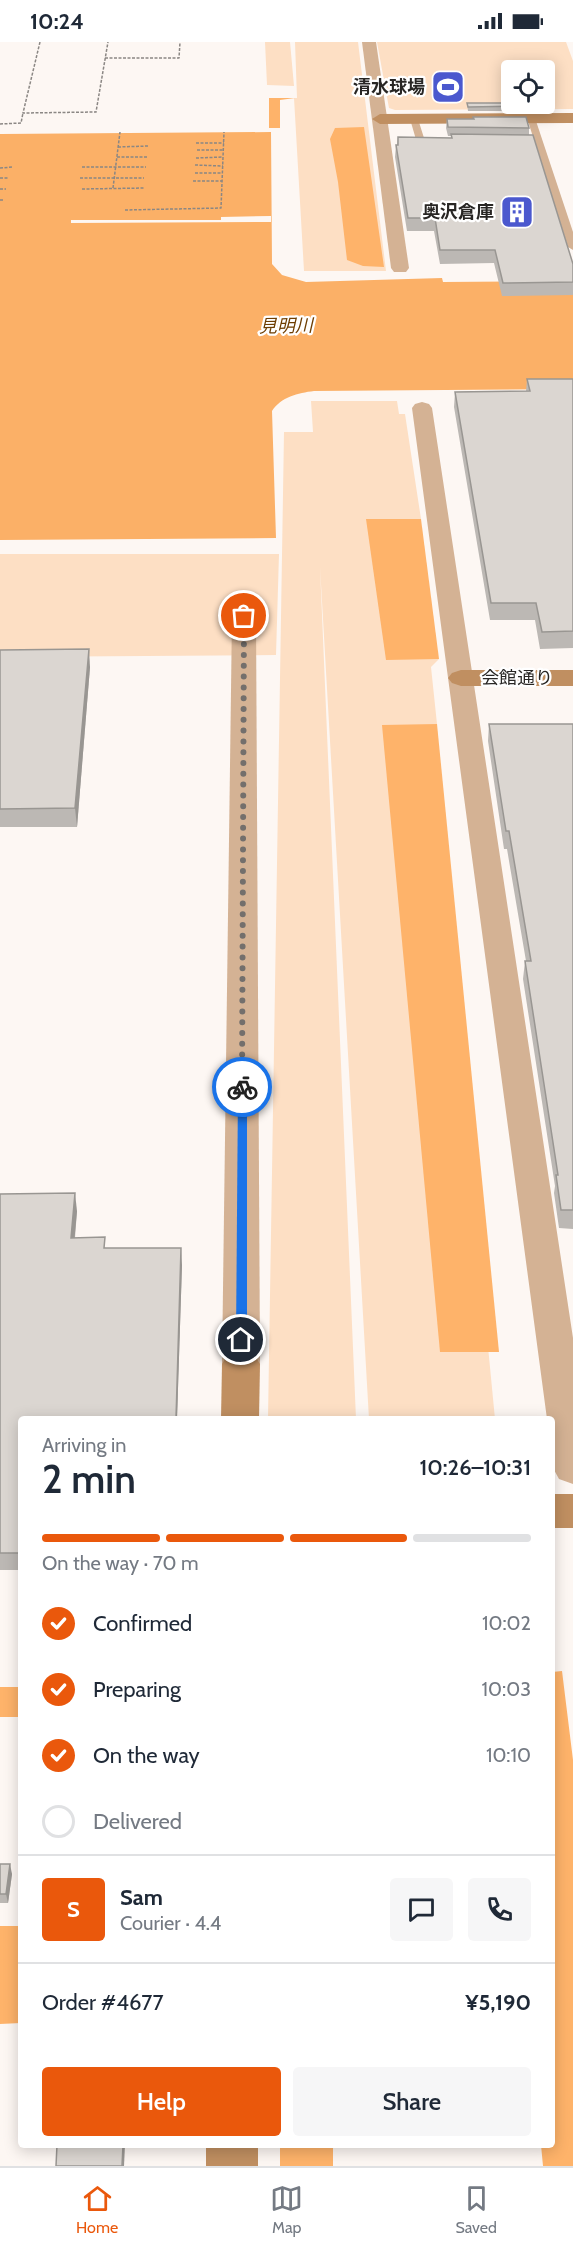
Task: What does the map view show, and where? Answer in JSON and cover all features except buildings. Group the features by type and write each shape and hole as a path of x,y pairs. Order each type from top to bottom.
{"street":[{"path":"369,42 400,268"},
{"path":"380,119 573,118"},
{"path":"422,408 573,1468"},
{"path":"240,1416 244,616"},
{"name":"会館通り","path":"462,678 570,678"},
{"path":"570,678 573,706"},
{"path":"555,1511 573,1511"},
{"path":"232,2148 232,2166"}],"lane":[{"path":"531,118 573,247"},
{"path":"414,119 420,141 455,141"},
{"path":"527,142 539,142"}],"path":[{"path":"0,124 21,123 40,42"},
{"path":"23,112 96,112 108,42"},
{"path":"105,58 179,58 180,42"},
{"path":"113,188 120,132"},
{"path":"125,210 221,208 224,132"},
{"path":"196,143 224,143"},
{"path":"118,147 148,146"},
{"path":"197,150 223,150"},
{"path":"117,157 147,157"},
{"path":"196,158 223,158"},
{"path":"195,165 223,166"},
{"path":"82,167 146,167"},
{"path":"0,168 13,168"},
{"path":"195,173 222,173"},
{"path":"0,178 8,178"},
{"path":"80,178 144,178"},
{"path":"194,182 222,182"},
{"path":"82,189 145,188"},
{"path":"0,189 6,189"}],"shaded area":[{"path":"265,42 290,42 294,86 267,85"},
{"path":"295,42 358,42 386,271 304,271 294,98 297,98"},
{"name":"清水球場","path":"377,42 566,42 573,61 573,109 555,109 555,60 501,60 501,109 395,110 389,108"},
{"path":"269,98 295,98 280,100 280,128 269,128"},
{"path":"364,127 384,267 363,266 347,260 338,182 330,139 335,128"},
{"path":"311,401 397,401 399,414 405,414 421,519 409,520 422,659 439,659 431,667 437,724 428,725 495,1416 369,1416 320,567 356,1416 268,1416 284,432 313,432"},
{"path":"366,519 421,519 439,659 386,660"},
{"path":"0,554 279,554 276,655 0,657"},
{"path":"437,724 499,1352 440,1352 382,725"},
{"path":"562,1671 573,1760 573,2166 543,2166 541,2148 555,2148 555,1672"},
{"path":"0,1687 18,1687 18,1717 0,1717"},
{"path":"0,1926 18,1926 18,2023 0,2024"},
{"path":"280,2148 333,2148 333,2166 280,2166"}],"water":[{"name":"見明川","path":"271,132 272,264 282,275 306,282 442,278 443,282 573,281 573,389 314,391 285,399 272,411 276,538 0,540 0,134"}],"pier":[{"path":"271,216 271,222 71,223 71,220 221,220 221,217"}],"way so far":[{"path":"242,1087 244,616"}],"place":[{"name":"清水球場","path":"448,87"},
{"name":"奥沢倉庫","path":"517,212"}],"route":[{"path":"241,1340 242,1087"}]}
